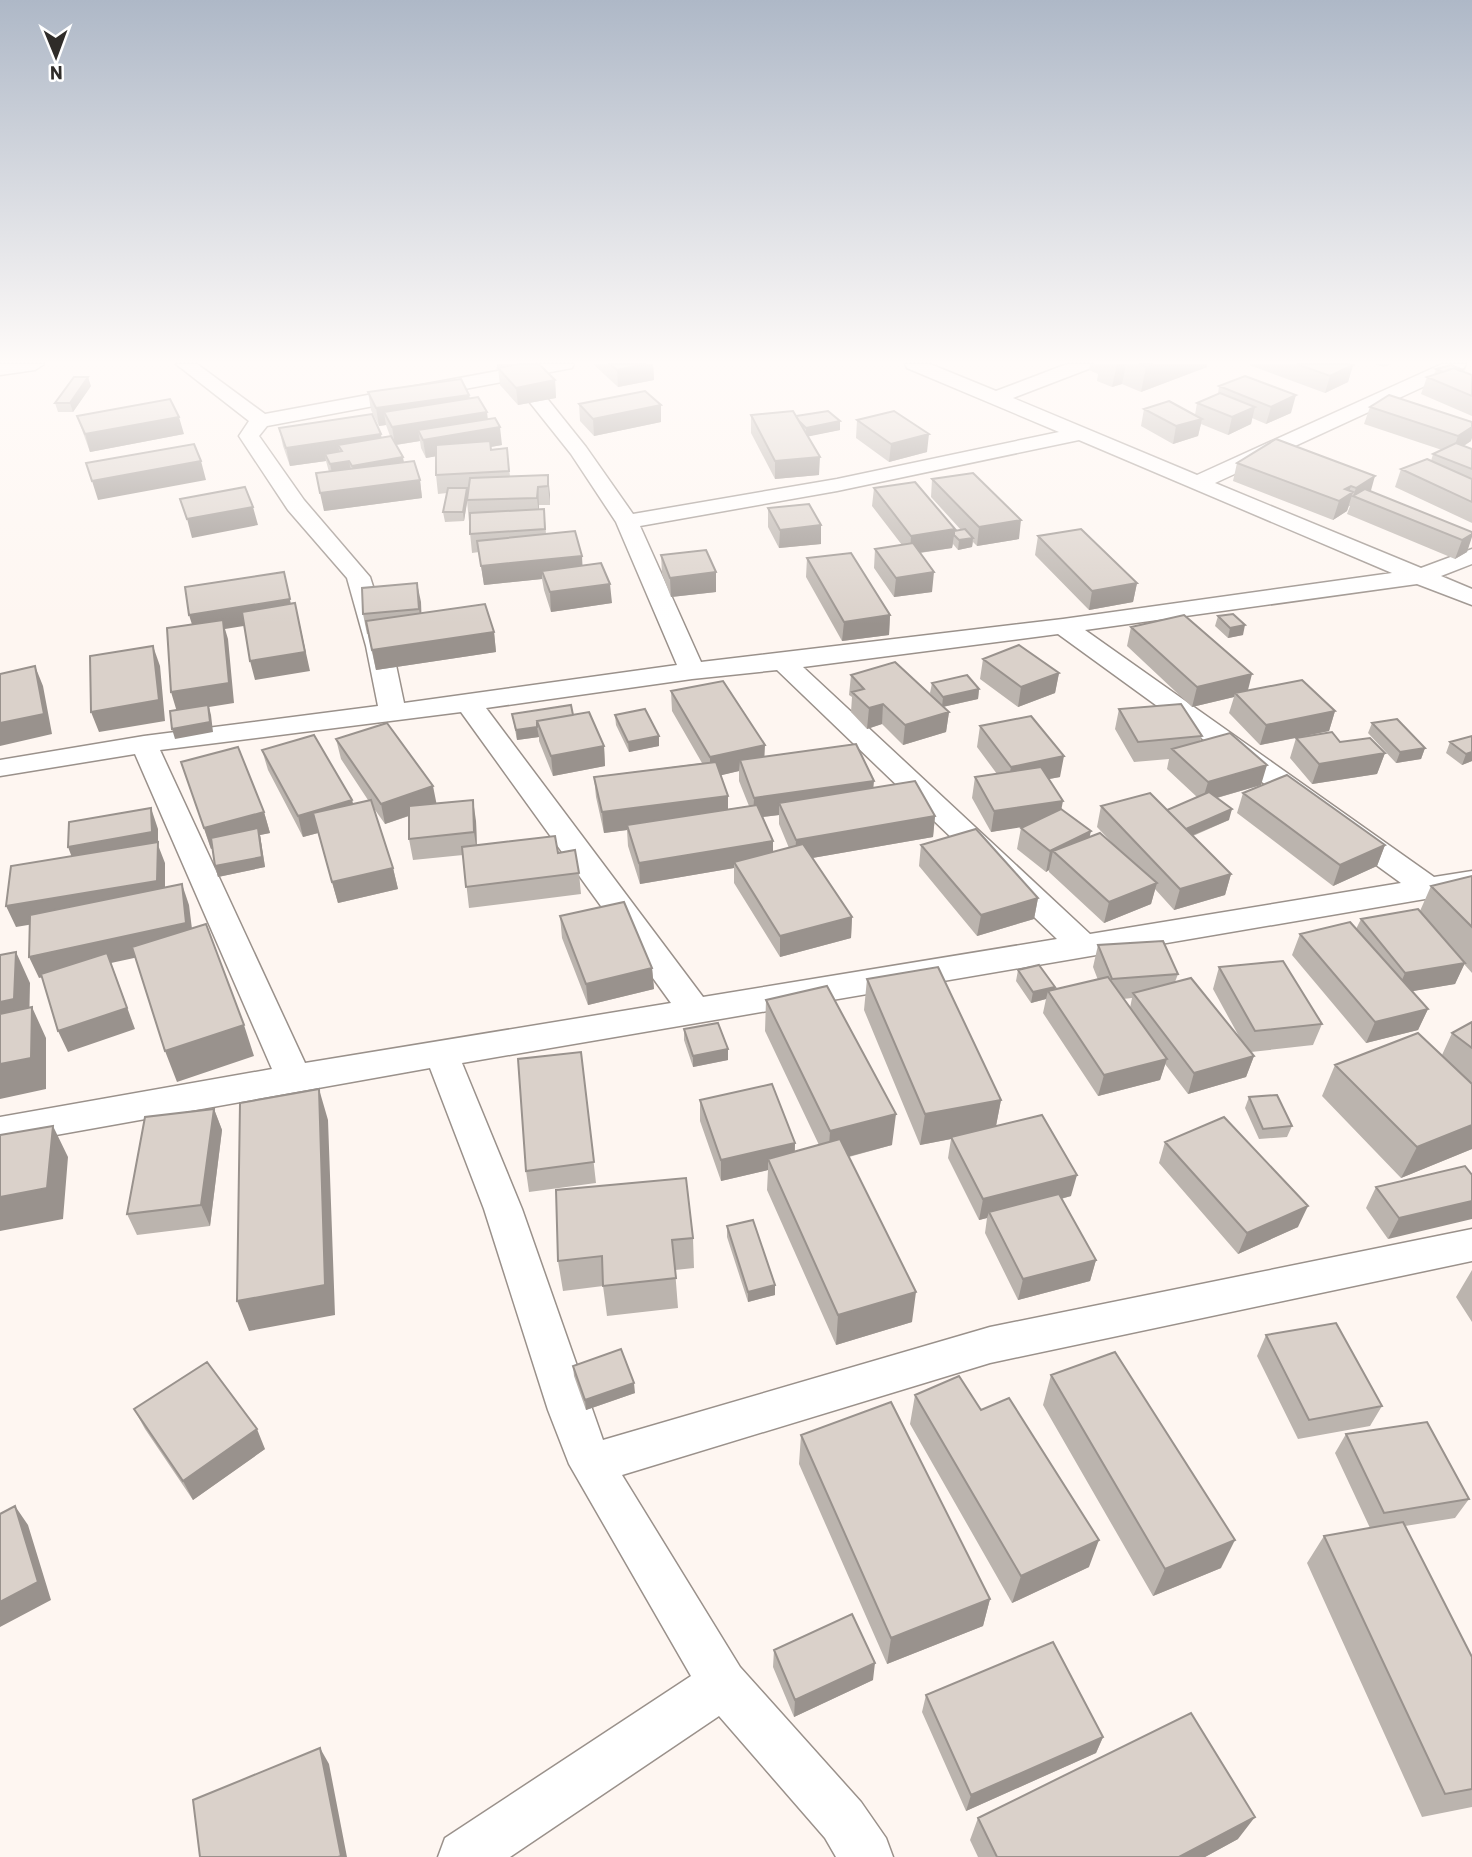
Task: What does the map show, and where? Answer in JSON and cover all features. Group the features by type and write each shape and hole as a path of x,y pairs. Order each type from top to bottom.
{"street":[{"path":"260,451 296,505 358,577 379,646 392,711"},
{"path":"579,451 627,522 692,671"},
{"path":"627,522 836,485 1000,451"},
{"path":"1122,451 1472,598"},
{"path":"1199,481 1266,451"},
{"path":"0,768 144,744 468,703 692,671 1063,626 1421,576 1472,556"},
{"path":"1063,626 1430,889"},
{"path":"783,662 1084,947"},
{"path":"468,703 696,1012"},
{"path":"144,744 294,1078"},
{"path":"0,1131 294,1078 442,1056 1472,881"},
{"path":"442,1056 503,1209 569,1410 591,1464 723,1684 843,1820 867,1857"},
{"path":"591,1464 990,1345 1472,1245"},
{"path":"464,1857 723,1684"}],"building":[{"path":"156,451 197,451 201,461 92,481 86,463"},
{"path":"342,451 399,451 403,457 352,466 349,461 330,464 325,454"},
{"path":"436,451 507,451 509,471 436,475"},
{"path":"770,451 816,451 820,457 775,461"},
{"path":"1257,451 1307,451 1375,476 1356,488 1351,486 1345,489 1353,492 1339,501 1237,463"},
{"path":"1440,451 1472,451 1472,469 1433,454"},
{"path":"1427,459 1472,479 1472,502 1401,469"},
{"path":"414,461 420,480 320,493 316,473"},
{"path":"973,473 1021,520 979,527 932,479"},
{"path":"548,475 548,486 538,487 537,498 467,500 470,478"},
{"path":"915,482 955,529 911,536 874,488"},
{"path":"245,487 253,507 187,519 180,499"},
{"path":"448,488 467,488 463,512 443,512"},
{"path":"1365,489 1472,534 1462,540 1353,496"},
{"path":"809,504 821,525 780,530 768,508"},
{"path":"544,509 545,529 470,534 470,513"},
{"path":"965,529 973,538 959,540 954,535 954,531"},
{"path":"1081,529 1137,583 1092,591 1038,536"},
{"path":"575,531 582,556 481,566 477,541"},
{"path":"913,543 934,572 896,578 875,549"},
{"path":"706,550 716,572 670,578 661,555"},
{"path":"851,553 890,615 844,622 807,558"},
{"path":"601,563 610,584 550,592 542,571"},
{"path":"284,572 290,599 189,615 185,587"},
{"path":"417,583 419,609 363,614 362,588"},
{"path":"295,603 305,652 250,661 242,612"},
{"path":"485,604 494,632 372,650 366,621"},
{"path":"1233,614 1245,625 1230,628 1218,616"},
{"path":"1184,615 1252,674 1197,687 1131,627"},
{"path":"223,620 229,683 171,692 167,628"},
{"path":"1019,645 1059,673 1021,687 983,659"},
{"path":"153,646 159,700 91,712 90,656"},
{"path":"895,662 949,712 905,725 883,704 869,708 852,692 864,689 851,675"},
{"path":"35,666 44,714 0,723 0,674"},
{"path":"967,675 979,689 943,697 932,683"},
{"path":"1302,680 1335,711 1266,725 1235,693"},
{"path":"723,681 765,745 710,757 671,691"},
{"path":"1181,704 1202,736 1138,742 1119,709"},
{"path":"208,705 210,722 172,729 170,711"},
{"path":"571,705 573,715 537,721 537,727 516,730 512,714"},
{"path":"645,709 659,736 628,742 615,715"},
{"path":"589,712 604,746 551,756 537,721"},
{"path":"1031,716 1064,756 1011,767 980,726"},
{"path":"1397,719 1425,748 1400,752 1372,723"},
{"path":"387,723 433,786 381,804 336,739"},
{"path":"1332,732 1340,742 1370,738 1385,753 1319,764 1296,738"},
{"path":"1230,733 1267,765 1208,782 1172,749"},
{"path":"314,735 352,800 298,816 262,750"},
{"path":"1472,736 1472,752 1466,754 1450,742"},
{"path":"856,744 874,781 754,798 740,760"},
{"path":"238,747 264,812 204,828 181,762"},
{"path":"716,762 728,796 602,812 594,777"},
{"path":"1041,767 1063,801 994,811 975,777"},
{"path":"1287,775 1385,845 1340,865 1243,793"},
{"path":"915,781 935,816 796,840 779,803"},
{"path":"1209,792 1232,809 1186,829 1167,810"},
{"path":"1150,793 1231,874 1180,889 1101,806"},
{"path":"371,800 393,868 332,882 313,813"},
{"path":"473,800 474,832 409,839 409,806"},
{"path":"757,805 773,841 639,863 627,825"},
{"path":"151,808 152,832 68,847 69,822"},
{"path":"1061,809 1091,831 1050,851 1021,828"},
{"path":"258,828 262,857 215,866 211,838"},
{"path":"976,829 1038,898 981,915 921,845"},
{"path":"1100,833 1157,883 1109,902 1053,851"},
{"path":"555,836 558,853 575,850 579,873 466,887 462,847"},
{"path":"158,842 157,881 6,906 11,866"},
{"path":"803,844 852,917 780,936 734,862"},
{"path":"1472,876 1472,927 1431,886"},
{"path":"182,884 186,923 29,957 30,915"},
{"path":"624,902 652,968 586,984 560,916"},
{"path":"1418,909 1465,963 1405,973 1361,919"},
{"path":"1350,922 1428,1009 1375,1022 1300,934"},
{"path":"206,924 244,1025 165,1051 132,947"},
{"path":"1163,941 1178,974 1112,979 1098,945"},
{"path":"16,952 14,999 0,1002 0,955"},
{"path":"107,953 127,1008 58,1031 41,974"},
{"path":"1283,961 1322,1024 1255,1031 1219,967"},
{"path":"1039,965 1055,987 1033,992 1018,970"},
{"path":"938,967 1001,1100 925,1114 867,979"},
{"path":"1108,977 1167,1059 1104,1075 1048,991"},
{"path":"1191,978 1254,1056 1194,1073 1133,993"},
{"path":"827,986 896,1114 830,1131 766,1000"},
{"path":"32,1007 31,1058 0,1064 0,1014"},
{"path":"1472,1022 1472,1048 1452,1033"},
{"path":"718,1023 728,1049 693,1056 684,1029"},
{"path":"1418,1033 1472,1084 1472,1125 1417,1147 1335,1065"},
{"path":"581,1052 594,1162 526,1171 518,1059"},
{"path":"772,1084 795,1143 721,1160 700,1100"},
{"path":"319,1089 325,1285 237,1301 240,1103"},
{"path":"1277,1095 1292,1126 1263,1129 1249,1097"},
{"path":"214,1109 201,1205 127,1214 145,1117"},
{"path":"1042,1115 1077,1175 983,1199 951,1137"},
{"path":"1224,1117 1308,1206 1247,1233 1165,1142"},
{"path":"53,1126 47,1188 0,1197 0,1135"},
{"path":"840,1139 916,1292 838,1315 768,1159"},
{"path":"1465,1166 1472,1175 1472,1201 1399,1218 1376,1187"},
{"path":"686,1178 693,1238 672,1240 676,1278 603,1286 602,1256 558,1261 556,1190"},
{"path":"1059,1194 1096,1260 1023,1279 989,1212"},
{"path":"753,1220 775,1285 748,1292 727,1226"},
{"path":"1336,1323 1382,1406 1309,1420 1266,1335"},
{"path":"621,1349 634,1383 585,1400 573,1366"},
{"path":"1115,1352 1235,1540 1165,1569 1051,1375"},
{"path":"207,1362 257,1429 183,1481 134,1409"},
{"path":"959,1376 981,1410 1009,1398 1099,1540 1021,1576 915,1395"},
{"path":"891,1402 990,1599 891,1638 801,1435"},
{"path":"1427,1422 1469,1499 1384,1513 1346,1434"},
{"path":"15,1506 38,1582 0,1602 0,1514"},
{"path":"1403,1522 1472,1657 1472,1789 1445,1794 1324,1536"},
{"path":"852,1614 875,1663 795,1700 774,1650"},
{"path":"1053,1642 1103,1737 971,1795 926,1695"},
{"path":"1191,1713 1255,1817 1179,1857 997,1857 978,1818"},
{"path":"320,1748 341,1856 200,1857 193,1800"}]}
